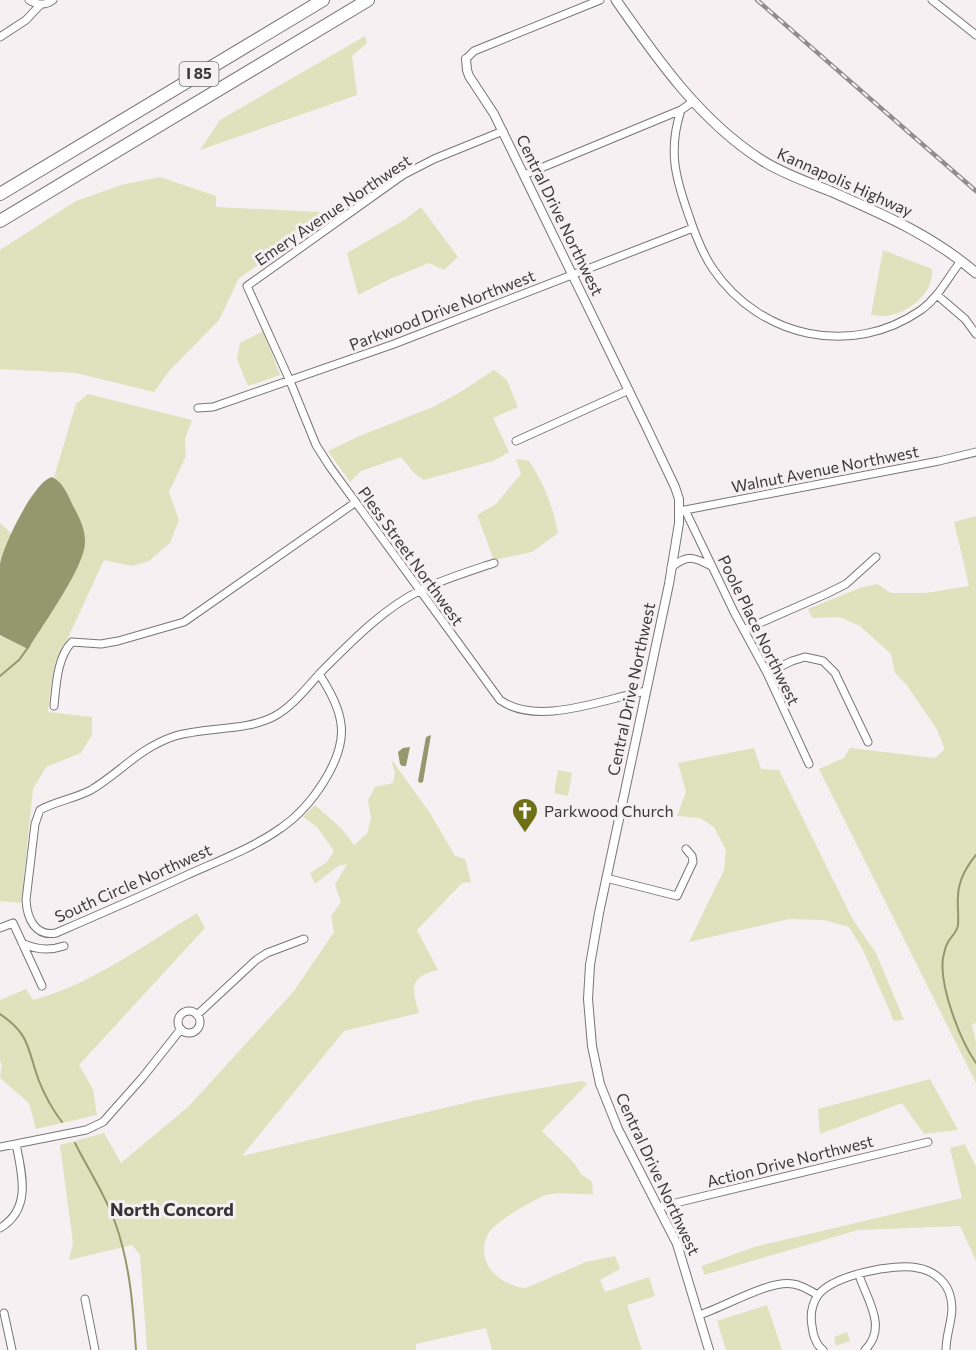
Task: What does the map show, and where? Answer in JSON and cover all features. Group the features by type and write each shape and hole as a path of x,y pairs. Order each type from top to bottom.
{"highway":[{"name":"I 85","path":"0,194 323,0"},
{"name":"I 85","path":"0,221 368,0"},
{"path":"303,40 380,0"}],"main road":[{"name":"Kannapolis Highway","path":"616,0 694,102 730,136 763,161 784,172 905,224 925,235 976,273"}],"street":[{"path":"28,0 40,5 48,4 53,0"},
{"path":"466,59 474,51 600,0"},
{"path":"932,0 976,35"},
{"path":"0,37 26,20 40,5"},
{"name":"Central Drive Northwest","path":"466,59 469,76 503,131 675,487 682,510 606,878 590,965 589,1015 592,1047 604,1097 677,1244 709,1350"},
{"path":"524,175 683,109 694,102"},
{"path":"683,109 674,136 675,173 693,228 708,260 730,289 771,320 785,327 825,337 854,337 871,334 921,310 937,295 961,261"},
{"name":"Emery Avenue Northwest","path":"247,286 404,175 434,159 503,131"},
{"name":"Parkwood Drive Northwest","path":"198,408 213,407 394,344 693,228"},
{"name":"Pless Street Northwest","path":"247,286 316,445 490,689 502,701 517,709 537,712 553,711 646,691"},
{"path":"937,295 965,319 976,334"},
{"path":"516,441 629,390"},
{"name":"Walnut Avenue Northwest","path":"682,510 976,452"},
{"path":"54,706 61,664 66,648 72,642 101,644 118,641 184,622 356,502"},
{"name":"Poole Place Northwest","path":"682,510 767,673 809,764"},
{"path":"744,630 846,584 876,557"},
{"path":"671,568 679,561 690,558 713,567"},
{"name":"South Circle Northwest","path":"319,674 336,705 341,724 341,737 338,751 325,780 296,816 282,828 238,851 56,933 45,933 33,925 27,912 26,900 34,828 40,810 93,789 135,756 155,744 187,733 263,721 274,716 288,706 319,674 369,626 398,604 420,590 494,564"},
{"path":"767,673 805,657 823,661 835,673 868,742"},
{"path":"606,878 677,896 693,862 692,856 686,849"},
{"path":"0,928 13,923 42,986"},
{"path":"197,1015 256,960 267,953 304,939"},
{"path":"22,943 53,950 64,946"},
{"path":"0,1147 86,1130 103,1122 181,1029 179,1018 182,1014 192,1012 197,1015 200,1020 196,1030 191,1033 181,1029"},
{"name":"Action Drive Northwest","path":"659,1207 928,1142"},
{"path":"0,1228 16,1213 22,1199 23,1185 16,1144"},
{"path":"823,1350 814,1338 811,1322 813,1306 818,1296 830,1285 859,1275 908,1266 926,1270 940,1278 949,1292 953,1307 946,1350"},
{"path":"859,1275 876,1317 875,1336 865,1350"},
{"path":"699,1315 760,1289 777,1285 794,1284 818,1296"},
{"path":"85,1299 95,1350"},
{"path":"4,1313 12,1350"}],"shaded area":[{"path":"365,36 367,43 352,56 357,95 200,150 220,120"},
{"path":"160,177 216,196 216,207 320,212 324,221 239,278 219,320 170,370 154,392 76,373 0,369 0,250 76,201 121,185"},
{"path":"421,207 458,257 444,270 429,263 358,295 347,253 406,219"},
{"path":"883,250 932,269 929,285 920,299 907,309 889,316 871,315"},
{"path":"263,331 280,375 248,386 237,359 240,343"},
{"path":"494,370 507,380 518,407 493,418 509,452 493,461 424,480 415,474 401,457 361,471 350,482 328,451 433,407"},
{"path":"88,394 192,420 185,439 186,456 169,492 179,520 170,543 149,561 132,566 104,560 61,650 53,676 48,712 92,717 92,735 81,753 46,767 33,789 21,903 0,901 0,636 29,647 67,588 64,488 54,477 76,404"},
{"path":"516,459 529,461 539,477 554,514 558,533 532,552 494,560 477,515 496,504 521,474"},
{"path":"52,477 65,489 83,527 85,541 79,565 63,595 29,648 26,648 0,635 0,564 20,515 37,490"},
{"path":"976,516 976,1023 972,1024 976,1043 976,1083 819,769 844,758 850,748 935,758 945,749 936,728 906,684 895,673 891,654 860,626 840,617 812,618 808,609 860,588 877,584 891,593 926,593 969,586 954,522"},
{"path":"0,523 12,534 0,560"},
{"path":"431,735 423,782 420,783 418,781 426,737"},
{"path":"410,747 406,766 402,766 398,752"},
{"path":"754,748 761,769 779,770 853,920 876,953 904,1020 894,1021 863,950 849,927 824,920 789,919 689,942 724,870 726,850 714,827 700,818 677,816 686,792 678,763"},
{"path":"391,759 430,813 455,856 465,859 471,882 462,883 417,930 438,970 421,976 417,980 414,990 419,1013 344,1031 242,1156 486,1098 582,1081 587,1084 542,1131 575,1164 581,1174 592,1182 593,1194 552,1194 532,1202 492,1229 488,1234 484,1254 487,1263 498,1277 507,1283 526,1288 586,1262 615,1256 620,1269 600,1280 605,1292 649,1277 655,1296 627,1305 642,1350 492,1350 486,1328 416,1344 416,1350 147,1350 140,1255 132,1245 69,1260 73,1243 60,1145 104,1133 121,1163 189,1106 294,991 334,932 331,916 341,902 335,885 347,864 338,866 315,884 310,873 327,862 334,851 317,827 303,817 315,805 342,829 354,845 367,834 371,818 368,800 375,787 393,783 395,774"},
{"path":"558,770 572,773 568,796 554,793"},
{"path":"197,913 205,928 79,1065 93,1089 97,1115 36,1129 29,1103 0,1078 2,1065 0,1061 0,1000 26,989 33,1000 77,984 98,974"},
{"path":"930,1079 958,1130 924,1134 902,1103 820,1134 818,1109"},
{"path":"965,1144 976,1167 976,1261 960,1226 858,1230 704,1275 702,1266 754,1247 962,1198 950,1148"},
{"path":"767,1305 782,1350 726,1350 717,1321"},
{"path":"847,1332 850,1341 836,1346 834,1337"}],"waterway":[{"path":"0,676 19,660 29,646"},
{"path":"976,855 961,880 958,925 948,942 943,958 947,997 964,1041 976,1063"},
{"path":"0,1014 23,1036 39,1081 62,1122"},
{"path":"75,1143 106,1202 120,1238 130,1285 136,1350"}],"railway":[{"path":"757,0 976,191"}],"place":[{"name":"Parkwood Church","path":"525,834"}],"district":[{"name":"North Concord","path":"172,1210"}]}
